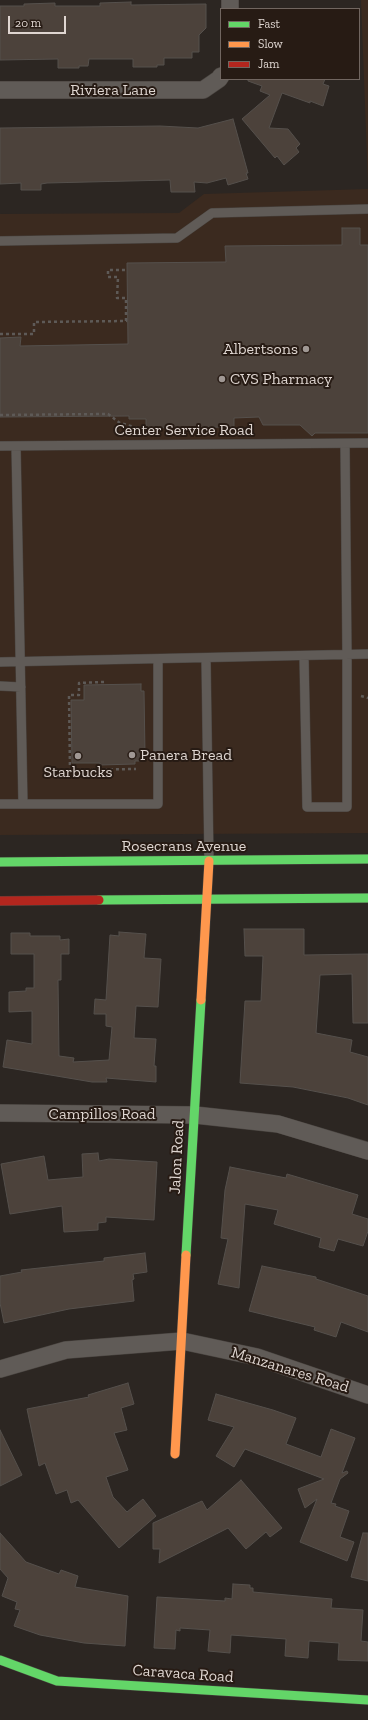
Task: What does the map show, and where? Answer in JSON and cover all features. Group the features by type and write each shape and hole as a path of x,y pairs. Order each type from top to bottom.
{"street":[{"name":"Riviera Lane","path":"0,90 203,90 220,78"},
{"name":"Rosecrans Avenue","path":"0,862 368,859"},
{"name":"Jalon Road","path":"175,1454 209,861"},
{"path":"0,901 368,898"},
{"name":"Campillos Road","path":"0,1113 195,1115 278,1124 368,1151"},
{"name":"Manzanares Road","path":"0,1369 66,1350 182,1341 257,1356 368,1395"},
{"name":"Caravaca Road","path":"0,1660 57,1681 368,1700"}],"lane":[{"path":"0,241 177,238 212,213 368,209"},
{"name":"Center Service Road","path":"0,446 368,443"},
{"path":"304,656 307,807 347,806 345,444"},
{"path":"16,446 23,804"},
{"path":"0,662 206,659 368,654"},
{"path":"0,804 158,804 158,659"},
{"path":"206,659 209,861"},
{"path":"0,686 21,687"}],"path":[{"path":"0,334 34,334 34,322 126,321 126,298 117,298 118,277 108,277 108,270 126,270"},
{"path":"0,415 108,414 120,423"},
{"path":"104,682 79,683 79,695 70,696 70,770 136,769"},
{"path":"99,770 99,778"}],"shaded area":[{"path":"361,0 368,0 368,184"},
{"path":"368,189 368,833 0,835 0,214 179,213 204,194"}],"building":[{"path":"131,2 131,5 206,4 206,28 199,35 199,52 192,52 192,58 164,58 164,65 157,65 157,67 133,67 133,59 89,59 88,66 79,66 79,68 58,68 58,59 0,60 0,6 24,6 24,4 55,3 55,6 100,6 100,3"},
{"path":"325,80 323,84 329,86 323,106 282,93 269,128 288,129 300,144 296,148 299,152 284,165 277,156 275,158 242,119 270,95 260,91 262,86 248,81"},
{"path":"233,119 248,173 246,173 248,179 228,185 226,178 207,183 194,182 195,192 171,192 170,180 47,183 41,184 41,190 21,190 21,183 0,184 0,128 160,126 198,128"},
{"path":"342,228 360,228 360,245 368,245 368,433 315,433 312,436 300,425 263,425 259,417 234,418 234,427 146,428 146,419 129,419 129,416 0,417 0,338 21,337 20,346 128,344 127,263 226,262 225,246 342,245"},
{"path":"141,684 141,691 144,691 145,755 142,755 142,761 135,761 135,764 100,765 100,763 72,763 71,700 84,700 84,685"},
{"path":"244,929 304,929 304,955 368,954 368,1023 353,1023 352,974 320,975 316,1033 352,1040 350,1052 368,1057 368,1105 348,1098 293,1087 240,1083 245,1001 261,1001 263,956 245,956"},
{"path":"119,932 146,934 144,958 161,959 158,1007 136,1006 134,1038 156,1039 154,1066 156,1066 156,1082 106,1078 107,1082 92,1082 3,1067 7,1040 32,1044 32,1011 9,1012 9,992 26,991 26,988 34,988 34,954 11,954 11,933 30,933 30,936 60,936 60,940 69,939 69,954 61,954 61,980 58,980 59,1056 74,1058 73,1062 109,1060 112,1027 106,1026 106,1014 94,1014 95,999 106,1000 110,935 119,936"},
{"path":"98,1153 99,1161 109,1159 157,1162 154,1220 106,1217 106,1222 98,1223 98,1230 64,1232 62,1206 10,1214 1,1164 44,1156 48,1180 83,1177 82,1154"},
{"path":"230,1167 286,1178 287,1174 358,1195 352,1214 368,1219 368,1231 363,1246 338,1239 334,1251 319,1247 321,1238 274,1224 278,1210 245,1204 239,1288 218,1284 228,1239 221,1238 225,1190"},
{"path":"145,1253 147,1272 133,1274 134,1279 132,1280 134,1301 69,1309 4,1323 0,1303 0,1276 22,1272 21,1270 104,1261 104,1258"},
{"path":"262,1266 316,1277 316,1279 368,1296 368,1332 341,1322 336,1337 314,1330 315,1327 249,1311"},
{"path":"128,1383 134,1404 121,1408 127,1430 114,1433 128,1470 106,1477 113,1497 127,1512 143,1499 156,1516 119,1548 78,1500 71,1503 67,1490 56,1494 45,1463 39,1466 27,1409 89,1397 88,1395"},
{"path":"216,1394 296,1418 286,1444 321,1457 331,1429 355,1438 342,1473 347,1471 348,1473 340,1479 331,1503 349,1511 340,1537 354,1542 347,1561 300,1542 317,1499 305,1508 298,1489 324,1479 245,1449 234,1467 216,1456 234,1427 208,1420"},
{"path":"0,1430 22,1475 0,1486"},
{"path":"241,1480 282,1528 270,1537 266,1532 246,1549 228,1528 159,1563 160,1549 153,1549 153,1523 202,1501 207,1510"},
{"path":"0,1533 26,1562 59,1574 61,1570 78,1576 75,1587 128,1596 125,1646 84,1643 40,1635 14,1626 20,1610 15,1609 17,1602 2,1596 8,1578 0,1569"},
{"path":"363,1533 368,1533 368,1581 351,1577"},
{"path":"233,1584 250,1585 250,1588 253,1588 253,1592 332,1599 331,1608 363,1610 361,1641 368,1642 368,1661 338,1660 339,1643 309,1641 308,1658 285,1656 286,1639 231,1635 230,1653 208,1651 210,1630 180,1628 180,1631 176,1630 175,1649 154,1648 157,1597 225,1601 225,1598 232,1599"}],"traffic: fast":[{"path":"0,862 368,859"},
{"path":"99,900 368,898"},
{"path":"186,1255 201,1000"},
{"path":"0,1660 57,1681 368,1700"}],"traffic: slow":[{"path":"201,1000 209,861"},
{"path":"175,1454 186,1255"}],"traffic: jam":[{"path":"0,901 99,900"}],"place":[{"name":"Albertsons","path":"306,349"},
{"name":"CVS Pharmacy","path":"222,379"},
{"name":"Panera Bread","path":"132,755"},
{"name":"Starbucks","path":"78,756"}]}
